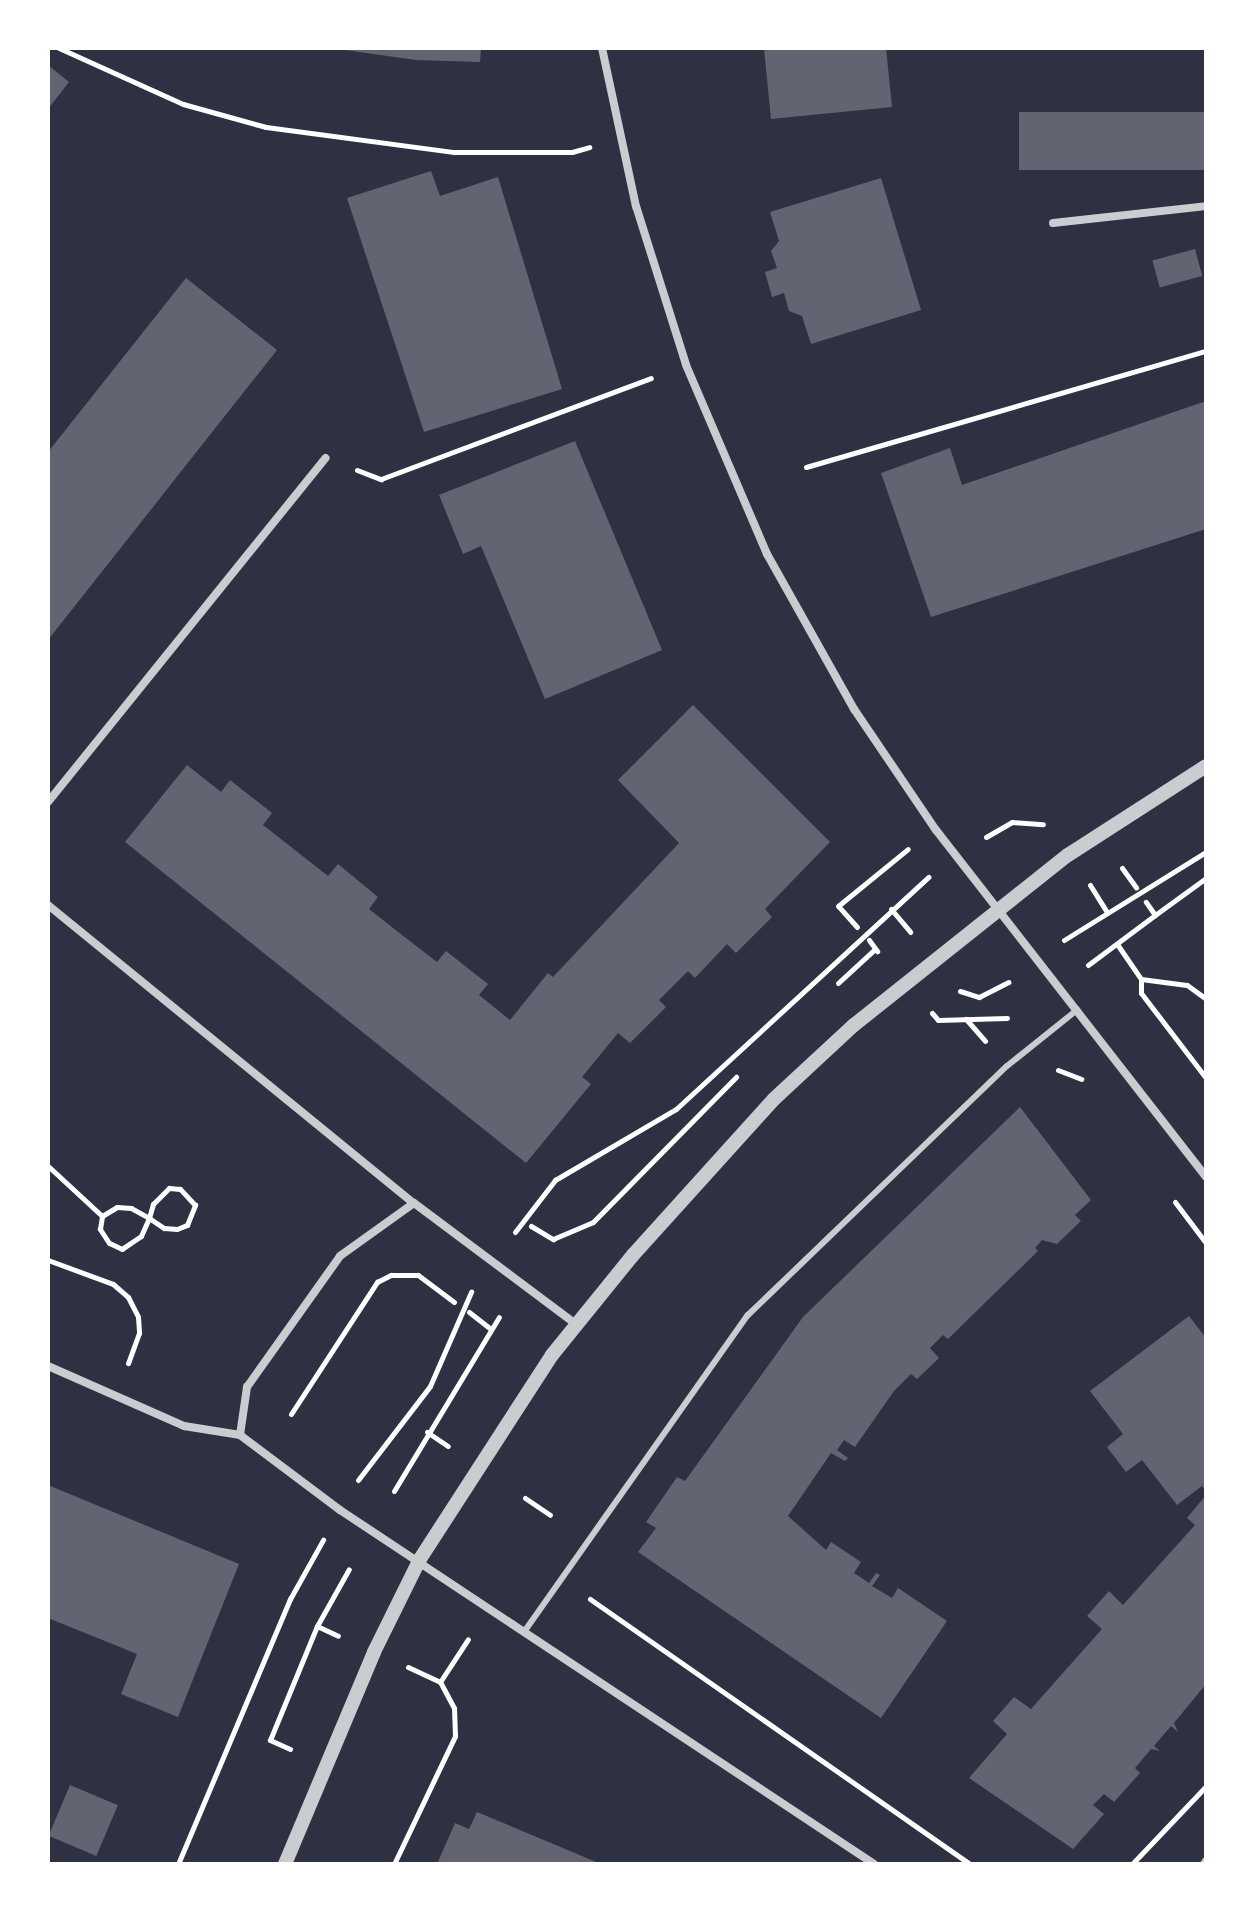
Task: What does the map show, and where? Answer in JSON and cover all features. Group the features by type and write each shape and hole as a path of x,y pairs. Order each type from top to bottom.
{"street":[{"path":"602,48 620,138 686,365 767,554 815,641 936,830 1206,1177"},
{"path":"1053,223 1206,206"},
{"path":"48,802 326,458"},
{"path":"285,1864 374,1652 420,1559 477,1465 576,1324 774,1099 854,1025 1068,855 1206,766"},
{"path":"48,905 414,1203 576,1324"},
{"path":"240,1435 247,1387 340,1256 414,1203"},
{"path":"48,1366 184,1426 240,1435 340,1510 420,1559 524,1632 874,1864"}],"lane":[{"path":"524,1632 558,1579 748,1315 1007,1066 1077,1010"}],"path":[{"path":"59,48 183,104 351,142 526,154 572,152 620,138"},
{"path":"806,467 1206,351"},
{"path":"326,458 381,479 686,365"},
{"path":"987,836 1026,819 1049,828"},
{"path":"857,927 838,906 910,848"},
{"path":"1066,938 1206,852"},
{"path":"1117,860 1136,887"},
{"path":"1082,970 1206,878"},
{"path":"512,1237 567,1169 660,1122 926,879"},
{"path":"1088,882 1107,912"},
{"path":"1146,902 1155,915"},
{"path":"891,909 911,933"},
{"path":"869,940 883,958"},
{"path":"1117,944 1141,979 1141,993 1206,1078"},
{"path":"830,990 875,949"},
{"path":"1141,979 1187,985 1206,999"},
{"path":"954,987 979,997 1009,982"},
{"path":"927,1006 938,1020 1014,1018"},
{"path":"547,1248 553,1239 593,1222 740,1072"},
{"path":"1048,1072 1069,1072 1092,1092"},
{"path":"48,1166 102,1216"},
{"path":"102,1216 100,1229 109,1243 122,1249 141,1236 149,1218 158,1196 169,1188 180,1189 195,1205 187,1225 177,1229 149,1218 117,1207 102,1216"},
{"path":"1168,1192 1206,1243"},
{"path":"531,1226 553,1239"},
{"path":"48,1260 113,1284 138,1317 139,1333 115,1398"},
{"path":"291,1414 377,1282 391,1275 418,1275 454,1302"},
{"path":"357,1481 430,1386 461,1307 476,1286"},
{"path":"469,1312 491,1329"},
{"path":"394,1491 499,1317"},
{"path":"427,1432 449,1447"},
{"path":"525,1498 550,1515"},
{"path":"178,1864 290,1599 322,1541"},
{"path":"290,1749 270,1740 317,1626 349,1569"},
{"path":"558,1579 970,1864"},
{"path":"317,1626 346,1639"},
{"path":"440,1682 468,1639"},
{"path":"394,1864 455,1736 454,1708 440,1682 407,1667"},
{"path":"1132,1864 1206,1786"}],"building":[{"path":"331,48 481,48 480,62 416,60"},
{"path":"764,48 886,48 892,107 771,119"},
{"path":"48,65 69,82 48,109"},
{"path":"1019,112 1206,112 1206,170 1019,170"},
{"path":"431,171 440,196 498,177 562,389 424,432 347,198"},
{"path":"881,178 921,310 811,344 802,316 789,311 784,293 772,297 765,272 777,268 771,251 779,241 770,212"},
{"path":"1195,249 1202,276 1160,287 1152,260"},
{"path":"186,278 277,350 48,640 48,452"},
{"path":"1206,401 1206,529 931,617 881,473 950,448 962,485"},
{"path":"575,441 662,650 545,699 481,546 463,554 439,495"},
{"path":"693,705 830,842 765,909 772,917 736,953 727,944 695,978 688,971 659,1000 666,1007 630,1043 618,1033 582,1077 591,1084 526,1163 125,842 187,765 221,792 230,780 272,813 263,825 328,876 338,864 378,897 369,909 437,962 446,951 488,984 479,995 510,1020 548,973 553,977 679,843 618,780"},
{"path":"1020,1107 1091,1200 1075,1215 1081,1221 1057,1244 1042,1240 1035,1248 1038,1251 948,1339 943,1335 930,1348 939,1358 917,1379 911,1374 894,1391 855,1447 844,1440 837,1450 848,1458 845,1461 831,1453 788,1516 826,1550 831,1542 861,1562 854,1573 869,1583 876,1573 880,1575 872,1586 892,1598 898,1588 947,1621 881,1718 638,1552 656,1528 646,1522 677,1477 685,1481 803,1317"},
{"path":"1189,1316 1206,1338 1206,1492 1202,1486 1177,1505 1142,1460 1126,1472 1107,1447 1123,1434 1090,1391"},
{"path":"48,1485 239,1564 178,1717 121,1694 137,1654 48,1618"},
{"path":"1206,1495 1206,1684 1174,1723 1178,1732 1171,1726 1154,1746 1160,1751 1151,1749 1135,1768 1140,1773 1114,1802 1104,1794 1093,1805 1104,1814 1073,1849 969,1778 1007,1734 993,1721 1014,1697 1031,1709 1102,1629 1087,1616 1109,1591 1123,1605 1195,1525 1187,1518"},
{"path":"70,1785 118,1805 96,1856 49,1836"},
{"path":"477,1812 601,1864 437,1864 455,1823 469,1829"}]}
